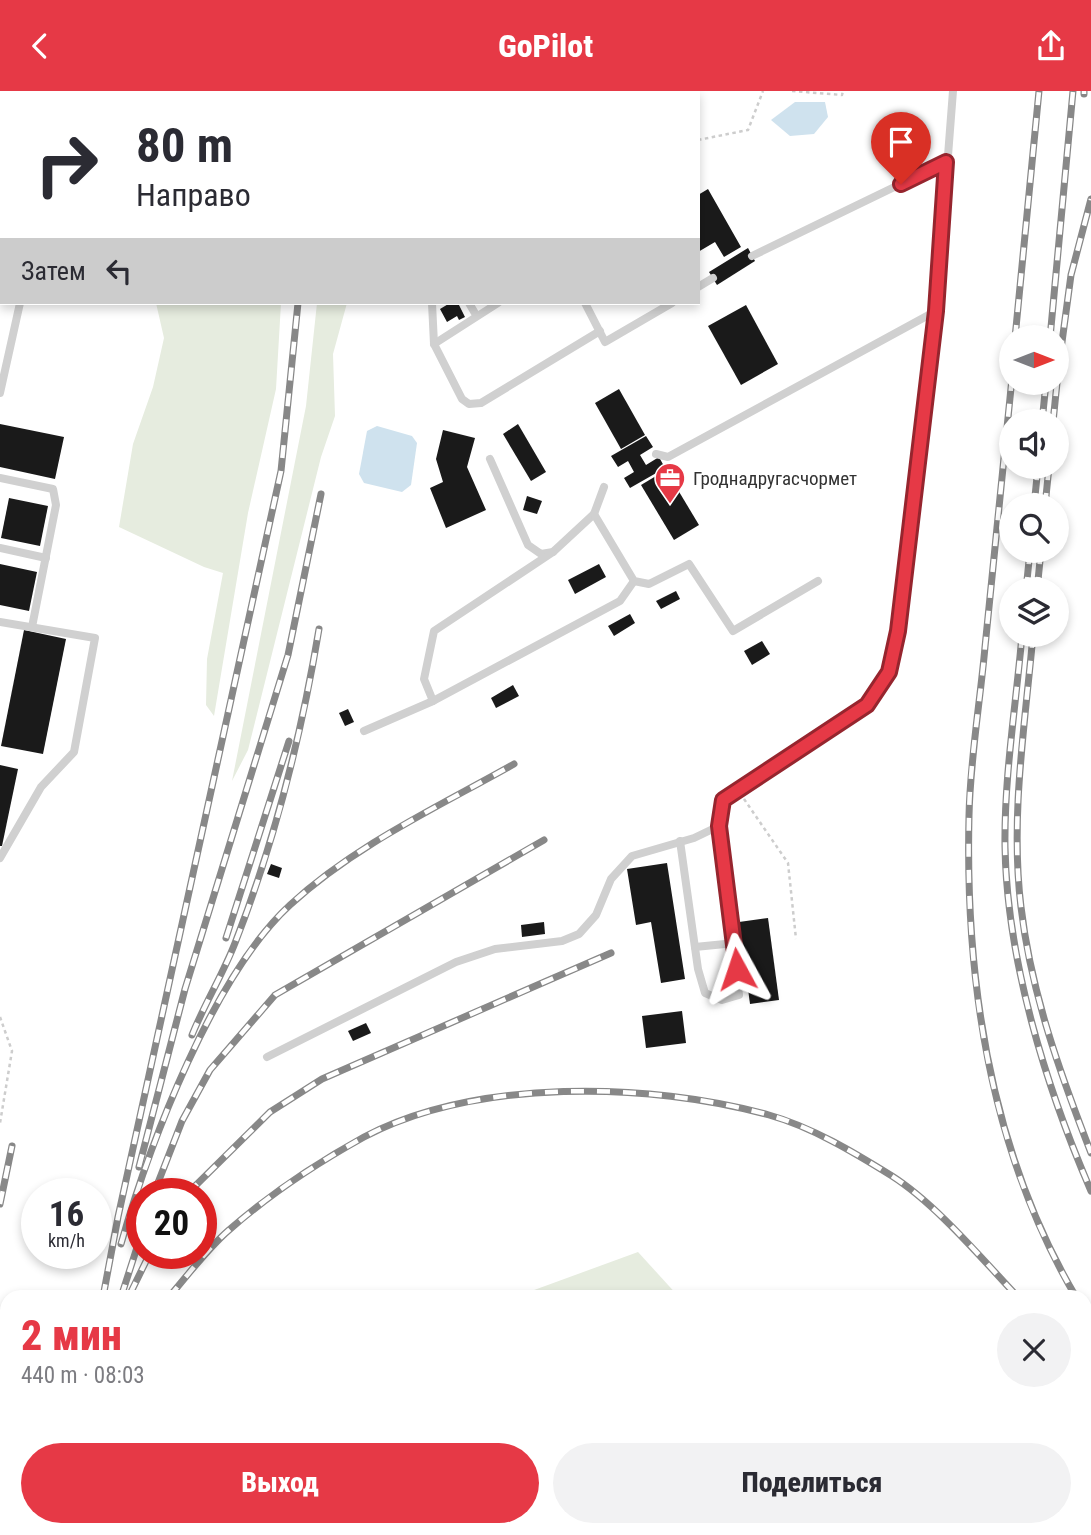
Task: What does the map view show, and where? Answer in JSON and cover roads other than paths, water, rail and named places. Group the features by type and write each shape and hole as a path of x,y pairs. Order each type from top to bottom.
{"lane":[{"path":"680,841 695,947 705,993 722,1000 739,995 735,943 719,826 723,800 867,705 889,672 898,631 936,311 953,91"},
{"path":"752,255 946,162"},
{"path":"700,286 713,278"},
{"path":"0,393 20,305"},
{"path":"432,305 433,344 462,399 470,404 481,403 600,331"},
{"path":"469,305 476,315"},
{"path":"433,344 494,305"},
{"path":"586,305 605,342 669,305"},
{"path":"656,454 668,457 936,311"},
{"path":"490,459 528,545 541,554 553,552"},
{"path":"0,478 53,489 56,506 32,627"},
{"path":"433,701 424,680 433,631 553,552 594,514 604,487"},
{"path":"594,514 634,581 649,584 689,564 733,631 818,581"},
{"path":"0,548 46,558"},
{"path":"364,731 433,701 620,601 634,581"},
{"path":"0,622 95,638 74,752 41,787 0,858"},
{"path":"267,1057 456,962 495,949 562,941 579,935 596,915 611,879 632,856 719,826"},
{"path":"695,947 735,943"}],"water":[{"path":"795,102 825,102 828,117 814,134 790,136 771,120"},
{"path":"377,426 412,436 417,443 411,485 402,492 364,483 359,474 367,431"}],"railway":[{"path":"1016,325 1039,91"},
{"path":"1051,325 1073,91"},
{"path":"1064,325 1071,275 1091,199"},
{"path":"104,1290 281,471 298,305"},
{"path":"1010,395 971,774 969,879 972,941 978,1003 1003,1125 1022,1184 1072,1290"},
{"path":"1043,409 1045,395"},
{"path":"1054,409 1056,395"},
{"path":"1035,493 1037,479"},
{"path":"1046,493 1048,479"},
{"path":"139,1167 185,989 288,655 321,494"},
{"path":"1027,577 1029,563"},
{"path":"1038,577 1040,563"},
{"path":"192,1035 230,955 262,866 295,749 319,629"},
{"path":"1021,647 1006,794 1007,890 1021,979 1032,1023 1059,1109 1091,1191"},
{"path":"1032,647 1018,805 1021,907 1039,1002 1068,1093 1091,1153"},
{"path":"226,938 289,741"},
{"path":"121,1244 149,1158 188,1063 235,974 262,936 290,905 315,883 369,845 514,764"},
{"path":"160,1178 182,1121 210,1070 275,995 544,840"},
{"path":"203,1178 270,1112 322,1079 611,953"},
{"path":"175,1290 213,1245 261,1204 329,1157 364,1137 409,1118 458,1104 510,1095 564,1092 671,1096 722,1104 785,1120 833,1141 892,1176 925,1201 1011,1290"},
{"path":"0,1204 12,1146"},
{"path":"123,1290 130,1269"},
{"path":"132,1290 142,1269"}],"place":[{"name":"Гроднадругасчормет","path":"670,505"}]}
